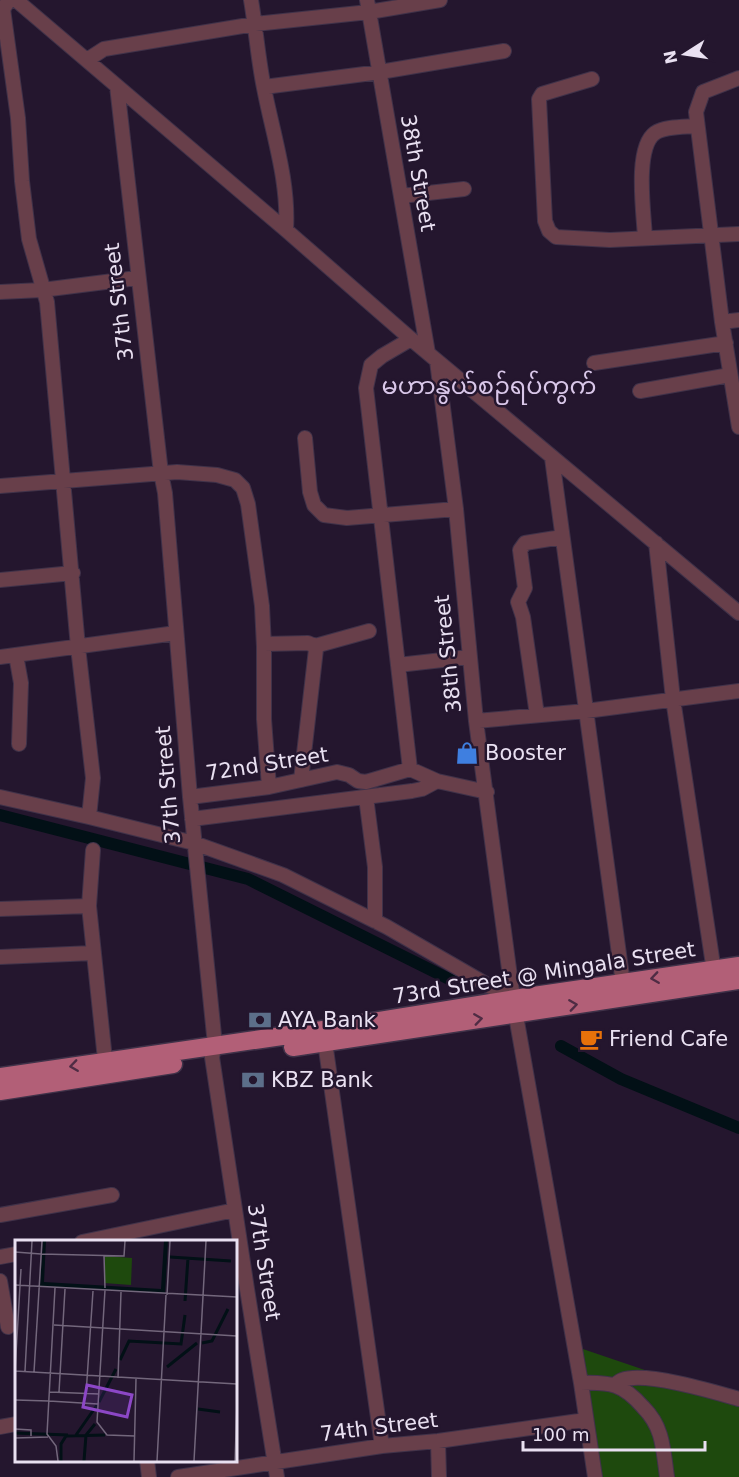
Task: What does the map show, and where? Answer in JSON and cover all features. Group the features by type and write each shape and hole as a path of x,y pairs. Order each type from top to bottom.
{"main road":[{"name":"73rd Street @ Mingala Street","path":"714,977 739,966"},
{"name":"73rd Street @ Mingala Street","path":"0,1090 106,1068 324,1036 514,1001 624,990 714,977 739,980"},
{"name":"73rd Street @ Mingala Street","path":"0,1077 106,1068"}],"street":[{"path":"9,0 3,9 18,117 29,239 47,302 78,647 93,778 89,817"},
{"path":"16,0 432,357 739,614"},
{"path":"251,0 264,87 282,167 288,207 286,230"},
{"path":"87,60 104,49 368,6 440,0"},
{"name":"38th Street","path":"368,6 432,357 456,509 476,721 514,1001 581,1383 595,1477"},
{"path":"264,87 380,72 504,51"},
{"path":"739,78 703,92 696,111 696,126 705,174 722,322 739,427"},
{"path":"592,79 542,94 539,99 545,221 549,231 556,237 610,240 739,234"},
{"name":"37th Street","path":"117,86 137,278 160,473 165,493 189,796 214,1051 235,1210 241,1290 277,1477"},
{"path":"645,238 642,160 649,141 655,132 696,126"},
{"path":"401,196 464,189"},
{"path":"0,292 42,290 137,278"},
{"path":"722,322 739,320"},
{"path":"411,339 371,365 366,388 410,769 437,781 487,792"},
{"path":"594,363 726,343"},
{"path":"640,391 730,375"},
{"path":"305,438 310,492 314,506 324,515 332,517 381,516 456,509"},
{"path":"552,458 624,990"},
{"path":"0,486 160,473 217,475 235,480 243,488 248,504 257,567 264,644 264,719 269,787"},
{"path":"537,715 523,617 518,602 525,588 520,550 525,543 562,537"},
{"path":"656,543 673,699 714,977"},
{"path":"0,580 72,573"},
{"path":"264,644 308,643 315,646 369,631"},
{"path":"0,657 176,633"},
{"path":"301,780 315,646"},
{"path":"16,655 21,683 19,744"},
{"path":"398,666 469,657"},
{"path":"476,721 586,711 739,691"},
{"name":"72nd Street","path":"189,796 269,787 337,772 366,782 410,769"},
{"path":"192,819 422,789 437,781"},
{"path":"366,797 375,867 375,921"},
{"path":"0,798 89,817 283,875 375,921 514,1001"},
{"path":"93,850 89,906 106,1068"},
{"path":"0,909 89,906"},
{"path":"0,957 93,953"},
{"path":"324,1036 382,1446"},
{"path":"0,1215 112,1195"},
{"path":"92,1240 235,1210"},
{"path":"0,1257 15,1254"},
{"path":"0,1281 8,1327"},
{"path":"615,1385 623,1379 655,1379 703,1388 739,1399"},
{"path":"581,1383 596,1382 615,1385 630,1392 649,1412 660,1434 667,1477"},
{"name":"74th Street","path":"178,1477 382,1446 438,1441 586,1420"},
{"path":"0,1427 15,1424"},
{"path":"438,1441 439,1477"},
{"path":"147,1462 149,1477"}],"green space":[{"path":"574,1346 739,1402 739,1477 594,1477"}],"waterway":[{"path":"0,815 248,879 459,984"},
{"path":"561,1046 621,1079 739,1128"}],"place":[{"name":"Booster","path":"467,753"},
{"name":"AYA Bank","path":"260,1020"},
{"name":"Friend Cafe","path":"591,1039"},
{"name":"KBZ Bank","path":"253,1080"}],"district":[{"name":"မဟာနွယ်စဉ်ရပ်ကွက်","path":"489,386"}]}
